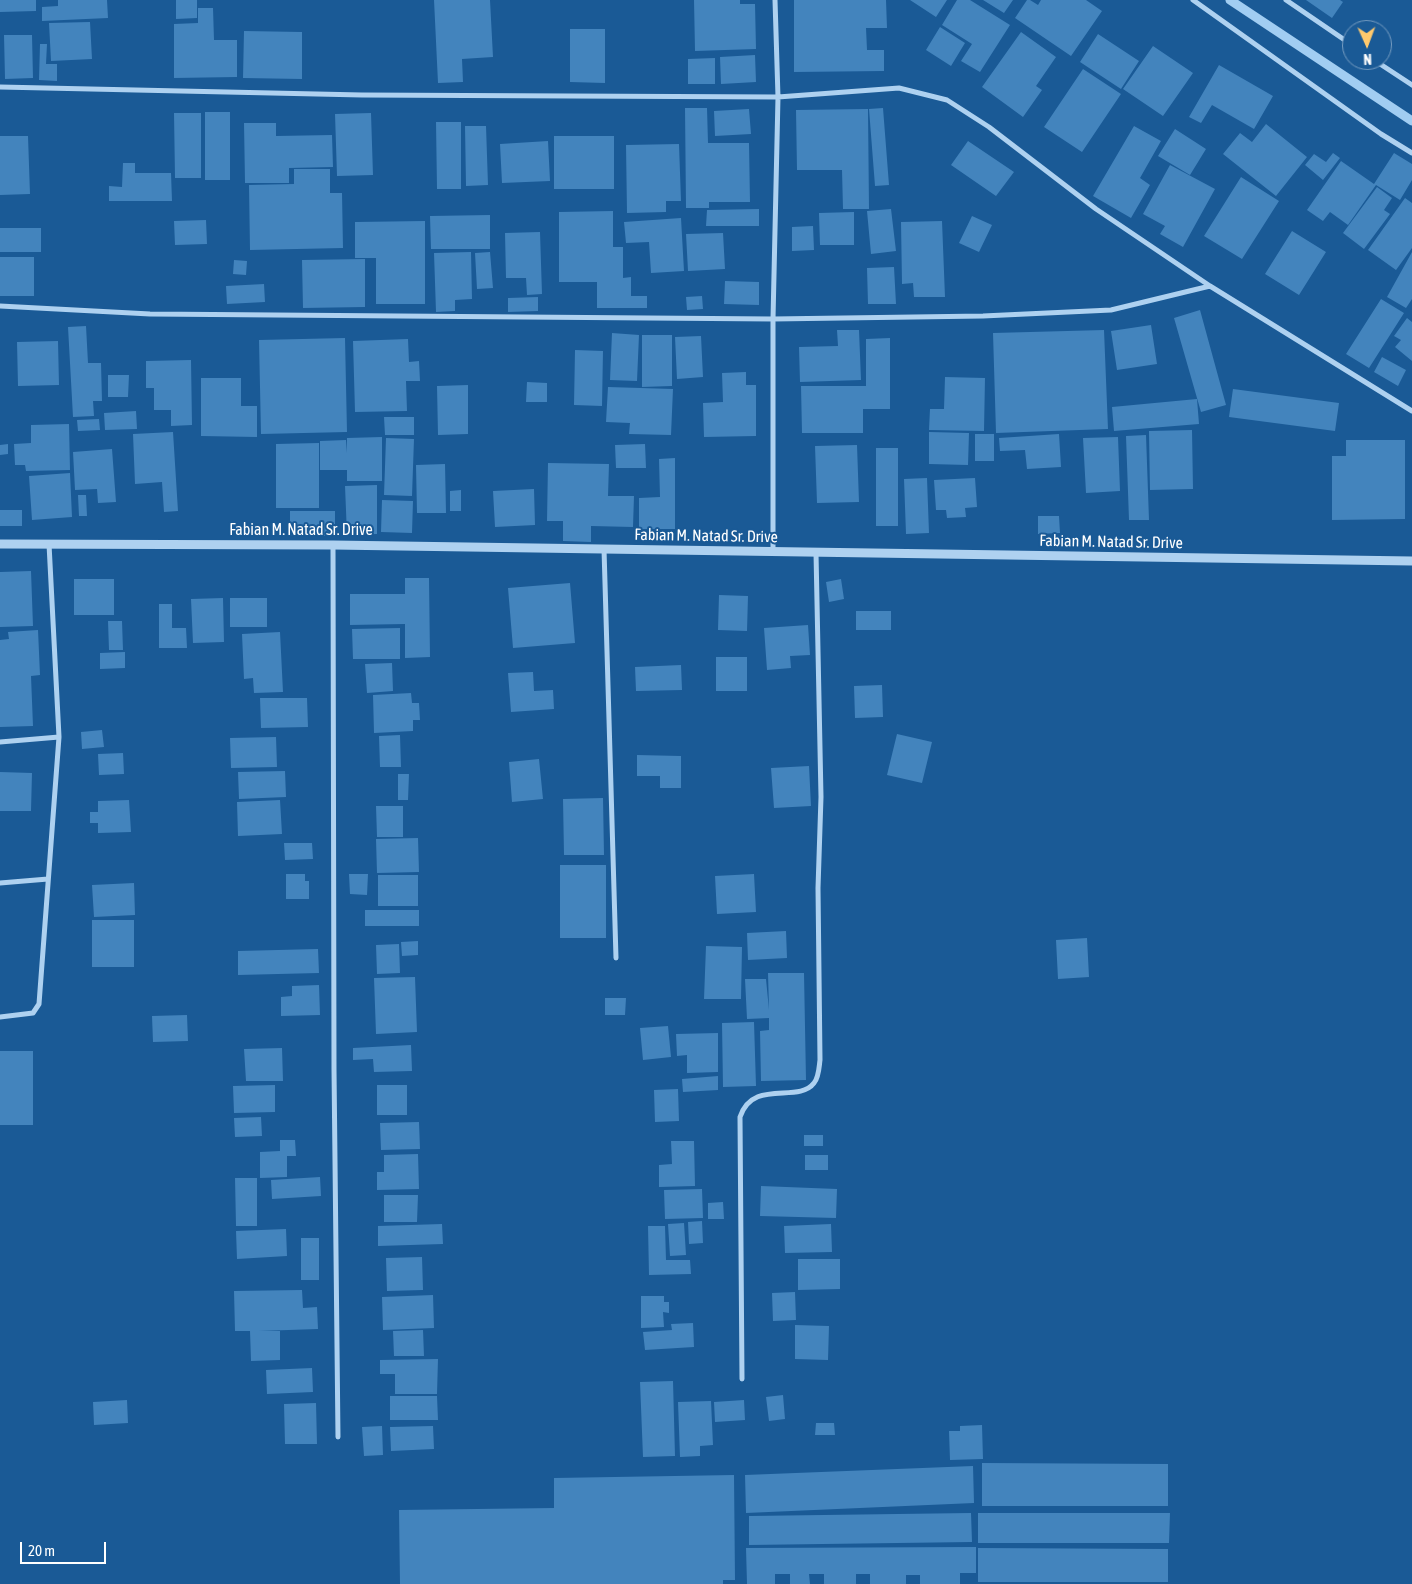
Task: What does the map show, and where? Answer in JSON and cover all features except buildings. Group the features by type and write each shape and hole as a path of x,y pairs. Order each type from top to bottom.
{"street":[{"path":"773,552 773,318 778,97 775,0"},
{"path":"1193,0 1381,134 1412,153"},
{"path":"1286,0 1342,38"},
{"path":"1389,70 1412,85"},
{"path":"0,87 362,94 778,97 899,88 947,100 989,127 1096,209 1210,286 1412,411"},
{"path":"0,306 150,314 773,318 983,316 1111,310 1210,286"},
{"name":"Fabian M. Natad Sr. Drive","path":"0,544 333,545 1412,561"},
{"path":"0,1017 33,1013 39,1004 59,737 49,544"},
{"path":"333,545 334,1049 338,1437"},
{"path":"604,549 616,958"},
{"path":"742,1379 740,1118 748,1103 762,1095 808,1090 816,1082 820,1060 818,888 821,798 816,552"},
{"path":"0,742 59,737"},
{"path":"0,883 48,879"}],"waterway":[{"path":"1230,0 1412,121"}]}
